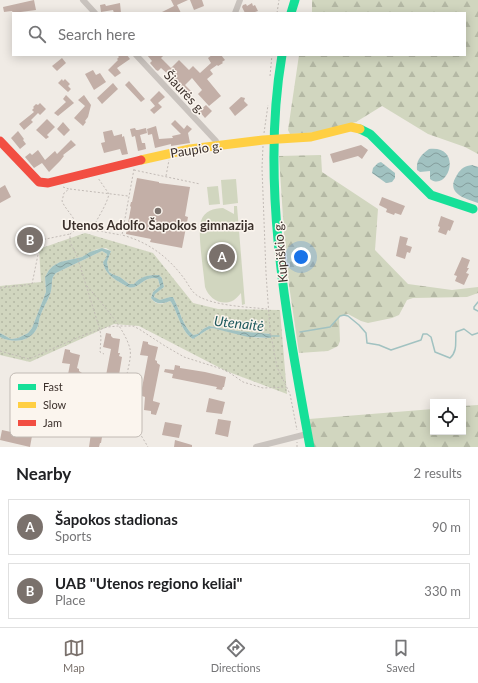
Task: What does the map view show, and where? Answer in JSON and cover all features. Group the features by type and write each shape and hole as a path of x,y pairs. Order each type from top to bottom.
{"street":[{"path":"83,0 95,12"},
{"path":"235,12 240,0"},
{"path":"291,12 295,0"},
{"name":"Šiaurės g.","path":"137,56 216,141 217,146"},
{"name":"Kupiškio g.","path":"282,56 277,93 274,140 276,208 283,284 297,380 310,447"},
{"name":"Paupio g.","path":"0,141 32,176 43,183 168,154 263,140 311,137 351,127 358,128 370,134 431,195 473,208"},
{"path":"256,447 308,434"}],"path":[{"path":"277,12 279,0"},
{"path":"270,77 272,56"},
{"path":"268,106 263,140 263,194 268,309 270,330 277,367 287,386 293,404 298,436 297,447"},
{"path":"166,177 169,159"},
{"path":"122,235 134,167"},
{"path":"134,170 200,184"},
{"path":"92,230 97,218 107,202 109,194 97,176"},
{"path":"62,187 129,196"},
{"path":"69,189 64,193 62,201 71,214 77,229"},
{"path":"0,288 32,284 41,240 70,234 77,229 92,230 122,235 135,239 160,252 174,266 193,292 198,296 213,302 268,309"},
{"path":"70,234 70,242 77,256 100,330 100,352 104,354"},
{"path":"87,286 125,335 130,349 127,373"},
{"path":"0,351 29,359 79,337 100,330 118,326 133,326 184,357 222,369 243,382 262,388 287,386"},
{"path":"142,436 148,447"}],"green space":[{"path":"312,0 478,0 478,154 465,147 428,134 382,106 356,122 322,132 290,134 288,130 299,56 466,56 466,12 312,12"},
{"path":"321,155 322,172 378,209 375,250 408,284 452,290 478,287 478,293 467,297 413,298 407,300 399,315 368,323 348,314 339,316 340,341 338,346 328,351 299,353 289,285 279,156"},
{"path":"236,179 238,203 223,205 221,180"},
{"path":"218,186 220,204 209,205 207,187"},
{"path":"234,206 237,206 245,304 242,305 241,293 234,300 225,303 216,301 207,291 205,287 200,243 200,226 204,215 213,209 223,208 234,214"},
{"path":"85,233 153,253 193,303 218,309 280,310 287,394 226,371 139,326 114,324 30,362 0,355 0,337 16,341 22,340 27,338 35,331 50,294 54,275 102,251 107,254 103,262 106,271 112,278 128,287 135,287 145,280 153,278 158,279 160,286 153,292 151,298 157,303 170,301 185,332 193,339 212,328 257,338 271,338 271,334 237,331 209,326 198,334 193,335 184,322 173,297 162,300 155,298 154,294 164,287 162,278 159,275 145,276 134,284 129,284 120,277 109,272 107,262 111,251 106,248 97,249 82,257 60,262 53,266 45,277 46,292 32,328 28,333 18,338 11,339 0,333 0,286 41,282 39,249"},
{"path":"478,405 478,447 314,447 309,419 430,409 430,435 466,435 466,406"}],"water":[{"path":"429,149 440,150 446,154 449,160 447,175 442,180 437,182 430,179 430,171 420,172 417,170 417,163"},
{"path":"381,162 395,173 395,178 392,182 386,183 372,173 373,168"},
{"path":"472,165 478,167 478,203 462,197 453,186 454,181 460,171 465,167"},
{"path":"102,248 111,251 107,262 109,272 120,277 129,284 134,284 145,276 159,275 162,278 164,287 155,294 154,297 160,300 173,297 184,322 193,335 198,334 209,326 237,331 271,334 271,338 248,337 212,328 193,339 185,332 170,301 159,303 155,302 151,298 153,292 160,286 158,279 153,278 145,280 135,287 128,287 112,278 106,271 103,262 107,254 102,251 54,275 52,279 52,288 40,316 38,326 31,335 22,340 16,341 0,337 0,333 11,339 18,338 28,333 32,328 46,292 45,277 53,266 60,262 82,257 90,252"}],"building":[{"path":"34,0 36,10 4,12 3,7"},
{"path":"171,0 188,0 177,5 180,12 162,12 174,6"},
{"path":"190,0 202,0 204,6 194,10"},
{"path":"120,3 121,12 114,12 113,10 101,12 100,5 105,4 106,6"},
{"path":"252,3 258,11 244,12 242,7 246,4 247,6"},
{"path":"118,56 128,56 130,59 117,68 121,73 115,77 108,70 119,57"},
{"path":"148,56 163,56 161,58 171,68 179,60 189,70 193,66 200,73 211,63 208,58 211,56 222,56 225,60 222,62 223,63 210,70 213,74 207,79 221,96 209,106 198,94 202,90 192,78 185,85 192,92 187,97 178,88 171,77 161,68 158,71 156,70 150,63 152,61"},
{"path":"62,58 66,63 57,71 52,66"},
{"path":"93,70 96,75 100,73 106,82 94,90 85,74"},
{"path":"62,79 63,81 65,79 70,84 68,86 71,89 68,92 58,83"},
{"path":"129,81 145,99 141,102 125,85"},
{"path":"113,83 118,89 102,104 97,98"},
{"path":"159,91 165,97 158,103 162,107 154,114 150,110 155,106 150,100"},
{"path":"66,95 74,103 58,116 54,113 66,102 63,99"},
{"path":"84,95 91,105 88,117 83,126 74,118 85,106 78,100"},
{"path":"241,97 245,98 244,101 248,105 235,116 229,108"},
{"path":"40,103 46,109 40,115 38,113 31,120 33,122 24,130 19,124 34,112 32,110 36,104 38,105"},
{"path":"206,105 212,111 205,118 199,111"},
{"path":"47,119 55,127 47,135 49,137 46,139 36,130"},
{"path":"175,120 184,129 187,125 192,129 188,133 190,143 171,146 171,144 155,148 152,134 148,135 147,129 156,126 159,139 173,138 172,136 181,134 171,124"},
{"path":"63,122 70,130 64,136 57,129"},
{"path":"135,128 138,130 146,128 147,133 140,135 142,143 145,143 146,149 138,151 135,136 132,137 130,129"},
{"path":"112,130 114,136 122,134 122,137 124,136 128,154 122,155 120,149 104,153 101,143 105,142 103,132"},
{"path":"18,131 26,144 20,149 11,138"},
{"path":"71,140 76,145 63,155 64,156 60,161 49,172 42,163 34,168 25,157 30,153 32,155 38,150 45,160 55,151 57,154"},
{"path":"361,145 368,150 362,159 358,156 333,163 330,154"},
{"name":"Utenos Adolfo Šapokos gimnazija","path":"137,178 159,183 190,187 185,216 188,217 182,248 150,242 151,239 126,234 130,206"},
{"path":"5,185 11,197 0,203 0,188"},
{"path":"382,197 405,206 401,215 395,213 394,215 386,212 387,209 379,205"},
{"path":"441,216 454,221 450,231 448,230 446,235 438,232"},
{"path":"33,231 36,249 27,252 24,232"},
{"path":"400,236 408,238 406,245 412,247 410,253 407,252 405,259 396,256"},
{"path":"462,257 470,260 467,268 469,268 466,273 469,274 464,285 455,281 457,276 454,275"},
{"path":"106,333 111,334 113,338 120,339 118,353 120,353 119,356 122,357 119,373 106,373 111,349 103,347"},
{"path":"143,341 158,347 155,360 160,365 153,401 160,403 156,415 151,414 151,411 144,410 145,397 142,396 142,388 148,356 140,355"},
{"path":"65,349 80,355 77,368 82,373 68,373 70,364 62,363"},
{"path":"175,365 180,366 180,368 226,377 224,387 222,390 216,389 217,387 172,378 173,374 164,372 165,369 174,370"},
{"path":"209,398 225,402 222,414 206,412"},
{"path":"218,419 231,421 228,437 215,434"},
{"path":"165,422 182,425 179,438 162,435"},
{"path":"2,430 10,432 10,437 32,437 30,447 0,440"},
{"path":"90,437 102,437 99,447 89,447"},
{"path":"175,440 192,445 192,447 174,447"}],"waterway":[{"name":"Utenaitė","path":"478,302 474,307 474,309 478,311"},
{"name":"Utenaitė","path":"300,332 330,327 340,316 344,315 348,316 366,333 367,343 379,345 391,350 421,340 423,334 427,334 431,337 435,352 450,358 453,355 456,346 456,332 464,329 472,335 478,333"},
{"name":"Utenaitė","path":"269,336 279,336"}],"traffic: fast":[{"path":"291,12 295,0"},
{"path":"282,56 276,104 274,153 275,202 285,301 310,447"},
{"path":"360,129 370,134 431,195 473,209"}],"traffic: slow":[{"path":"141,160 190,149 263,140 311,137 351,127 360,129"}],"traffic: jam":[{"path":"0,141 39,182 48,183 141,160"}],"place":[{"name":"Utenos Adolfo Šapokos gimnazija","path":"158,211"},
{"name":"UAB \"Utenos regiono keliai\"","path":"30,240"},
{"name":"Šapokos stadionas","path":"222,257"}]}
